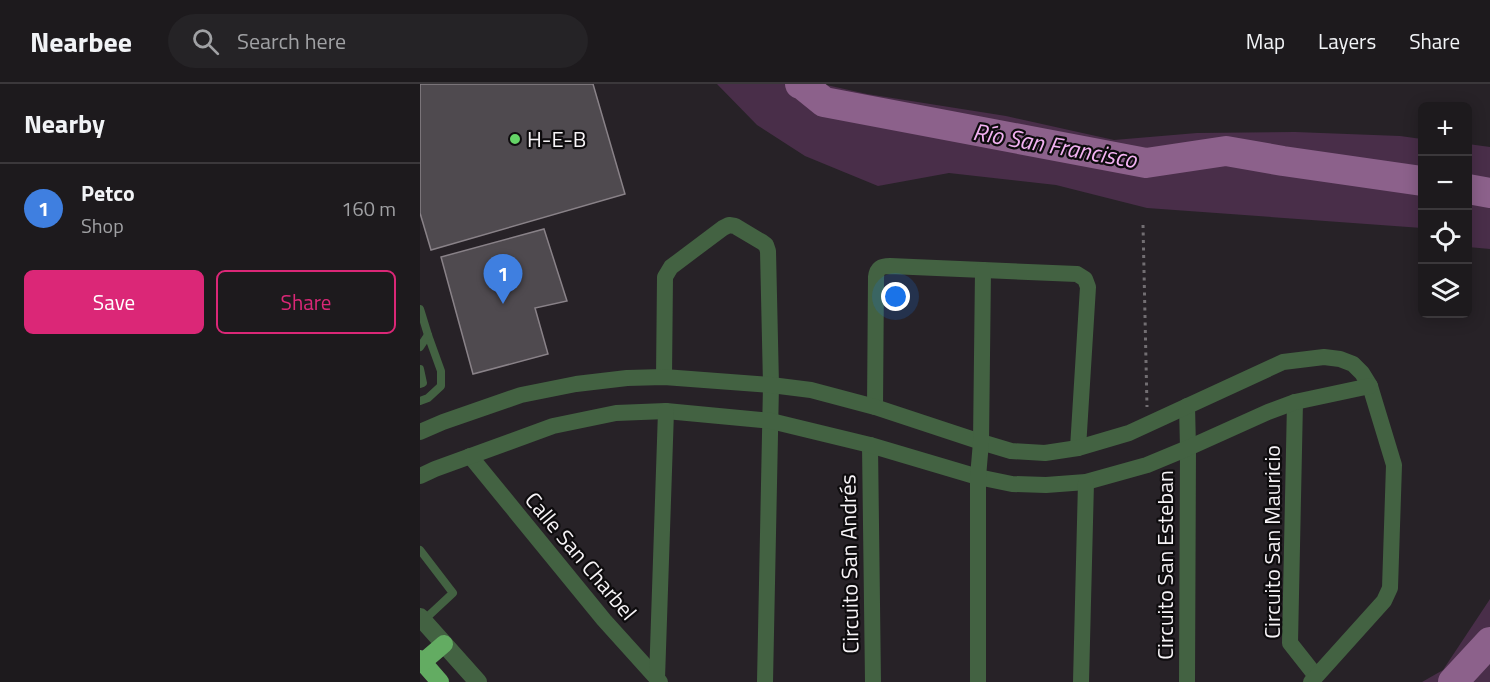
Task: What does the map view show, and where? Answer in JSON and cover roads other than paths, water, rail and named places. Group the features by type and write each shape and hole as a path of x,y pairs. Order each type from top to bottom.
{"highway":[{"path":"440,682 421,660 444,644"}],"street":[{"path":"664,377 665,277 667,272 729,225 735,226 766,245 768,251 771,421 765,682"},
{"path":"875,407 876,277 879,268 890,266 1077,274 1085,279 1088,287 1078,448"},
{"path":"978,682 978,477 981,442 983,270"},
{"path":"420,432 521,394 576,384 627,378 664,377 811,390 875,407 1011,451 1045,453 1078,448 1129,433 1283,362 1324,357 1340,359 1353,364 1362,373 1370,387 1295,402 1147,465 1086,482 1046,485 1012,484 978,477 870,445 771,421 666,411 616,413 553,426 420,476"},
{"name":"Circuito San Mauricio","path":"1295,402 1290,643 1313,679 1384,601 1390,588 1394,465 1370,387"},
{"name":"Circuito San Esteban","path":"1187,406 1187,682"},
{"path":"658,681 666,411"},
{"name":"Circuito San Andrés","path":"870,445 873,682"},
{"name":"Calle San Charbel","path":"470,456 604,620 658,681"},
{"path":"1081,682 1086,482"},
{"path":"422,619 478,682"}],"lane":[{"path":"420,309 441,370 441,386 428,398 420,401"},
{"path":"420,347 428,335"},
{"path":"420,369 423,383 420,384"},
{"path":"420,550 453,592 422,619"}],"waterway":[{"name":"Río San Francisco","path":"800,84 824,102 1146,163 1226,151 1418,180"},
{"name":"Río San Francisco","path":"1472,190 1490,193"},
{"name":"Río San Francisco","path":"1453,682 1490,642"}],"place":[{"name":"H-E-B","path":"515,139"},
{"name":"Petco","path":"503,304"}]}
